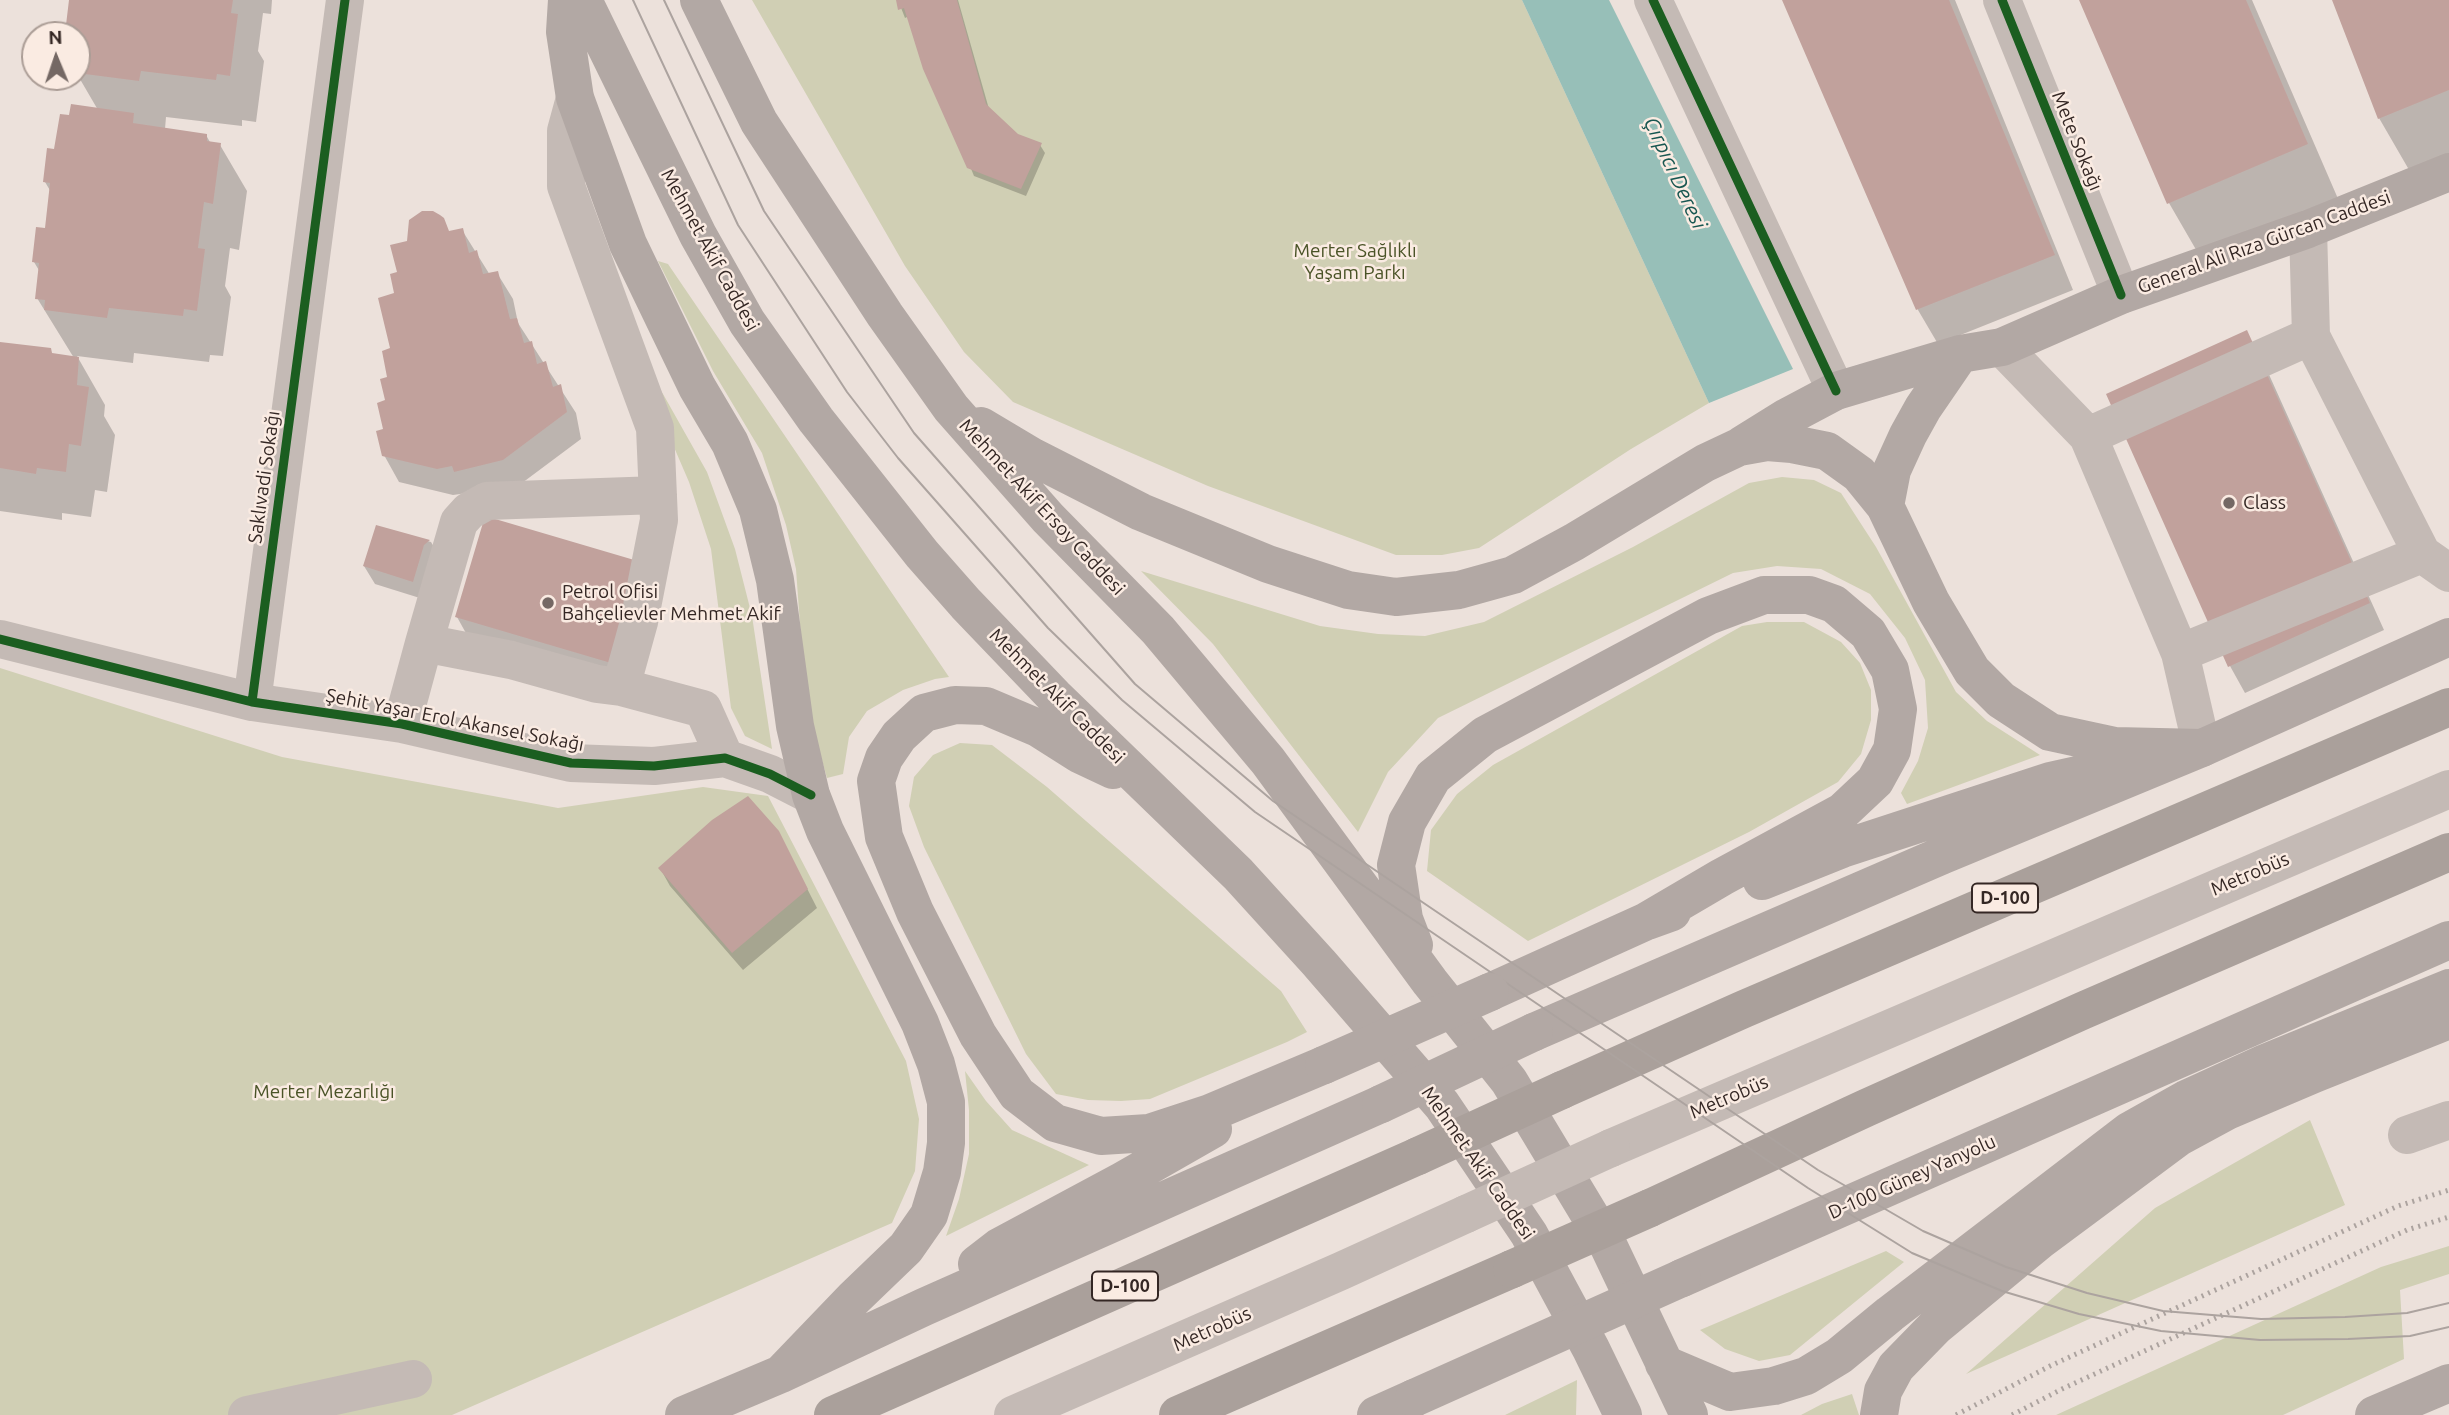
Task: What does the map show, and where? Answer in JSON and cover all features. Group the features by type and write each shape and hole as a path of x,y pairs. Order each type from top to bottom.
{"highway":[{"name":"D-100","path":"833,1415 1744,1009 2449,707"},
{"path":"1178,1415 1650,1208 2069,1017 2449,852"}],"main road":[{"path":"567,0 565,32 575,98 628,244 697,387 730,443 758,510 775,580 795,726 811,795 825,831 920,1023 936,1064 946,1102 946,1143 942,1172 929,1215 906,1248 781,1374"},
{"name":"Mehmet Akif Caddesi","path":"583,0 704,246 747,322 816,420 922,554 966,604 1055,697 1238,874 1441,1105 1529,1234 1623,1415"},
{"name":"Mehmet Akif Ersoy Caddesi","path":"699,0 758,122 885,315 951,408 1048,518 1158,630 1268,761 1430,982"},
{"name":"General Ali Rıza Gürcan Caddesi","path":"1739,447 1836,391 1960,354 2002,348 2121,295 2308,229 2449,172"},
{"path":"1885,506 1892,470 1908,435 1960,354"},
{"path":"951,408 1034,457 1141,512 1269,564 1348,590 1396,597 1459,590 1513,575 1574,542 1705,463 1739,447 1767,442 1827,451 1859,474 1885,506 1938,614 1972,671 2001,700 2050,732 2115,746 2202,748"},
{"path":"1647,921 1842,812 1875,781 1892,750 1898,709 1890,670 1867,633 1834,604 1809,595 1764,595 1708,616 1485,735 1433,777 1407,822 1396,864 1404,919 1430,982 1508,1081 1609,1247 1689,1415"},
{"path":"684,1415 1381,1104 1534,1032 1942,855 2202,748 2449,637"},
{"path":"1149,787 1079,754 1038,728 986,706 955,705 923,713 899,736 884,758 876,781 884,836 915,912 978,1035 1017,1094 1055,1123 1101,1136 1149,1133 1210,1112 1324,1065 1647,921 1842,849 2050,781 2202,748"},
{"name":"D-100 Güney Yanyolu","path":"1376,1415 1401,1407 1682,1278 2449,940"},
{"path":"1664,1364 1730,1392 1774,1386 1805,1376 1839,1356 2129,1131 2186,1099 2265,1063 2449,988"},
{"path":"1879,1415 1883,1391 1896,1367 1936,1326 2039,1241 2179,1137 2227,1111 2449,1020"},
{"path":"924,1307 999,1247 1122,1181 1324,1065"},
{"path":"1591,1349 1596,1415"},
{"path":"2374,1415 2449,1383"}],"street":[{"name":"Saklıvadi Sokağı","path":"252,702 345,0"},
{"path":"1653,0 1836,391"},
{"name":"Mete Sokağı","path":"2002,0 2121,295"},
{"path":"575,98 566,131 566,186 655,428 659,520 639,622 621,687"},
{"path":"2180,653 2435,563 2311,336 2308,229"},
{"path":"2088,436 2311,336"},
{"path":"2002,348 2088,436 2180,653 2202,748"},
{"path":"402,724 459,523 469,511 487,501 658,495"},
{"path":"0,639 252,702"},
{"path":"424,643 511,660 703,709 725,758"},
{"name":"Şehit Yaşar Erol Akansel Sokağı","path":"252,702 402,724 571,763 654,766 725,758 770,774 811,795"},
{"name":"Metrobüs","path":"1013,1415 1342,1271 1611,1148 2449,789"},
{"path":"2407,1135 2449,1121"},
{"path":"247,1415 413,1379"}],"green space":[{"name":"Merter Sağlıklı Yaşam Parkı","path":"752,0 1522,0 1709,403 1631,449 1479,548 1442,555 1396,555 1208,486 1013,402 964,352 905,266"},
{"path":"658,261 668,264 949,677 903,690 867,711 849,737 843,774 827,778 811,722 804,680 796,569 786,525 762,453 713,371"},
{"path":"639,366 663,394 707,472 735,549 752,616 772,749 745,736 731,708 711,549 689,482"},
{"path":"1782,477 1814,480 1841,493 1876,547 1956,692 1987,721 2040,755 1907,804 1901,793 1918,761 1928,728 1925,680 1905,638 1870,594 1821,569 1777,566 1733,573 1438,718 1388,772 1358,832 1213,644 1141,571 1320,626 1378,634 1425,636 1484,622 1633,547 1749,483"},
{"path":"1767,622 1804,622 1841,642 1860,663 1871,690 1871,720 1861,754 1838,782 1749,832 1528,941 1427,871 1431,830 1457,794 1493,765 1742,626"},
{"name":"Merter Mezarlığı","path":"0,668 282,757 558,808 703,787 768,796 906,1061 919,1119 915,1171 892,1223 452,1415 0,1415"},
{"path":"960,743 992,745 1047,787 1281,991 1307,1032 1150,1099 1088,1100 1056,1094 1026,1054 924,847 909,806 914,777 933,755"},
{"path":"965,1071 986,1101 1012,1130 1089,1165 946,1236 959,1199 969,1154 969,1110"},
{"path":"2310,1120 2345,1205 1966,1374 2155,1208"},
{"path":"2449,1246 2449,1274 2400,1290 2404,1359 2283,1415 2056,1415 2381,1267"},
{"path":"1886,1251 1904,1262 1790,1355 1759,1361 1725,1349 1700,1330"},
{"path":"1577,1380 1576,1415 1505,1415"},
{"path":"1852,1394 1859,1415 1801,1415 1822,1404"}],"water":[{"name":"Çırpıcı Deresi","path":"1522,0 1609,0 1793,369 1709,403"}],"building":[{"path":"69,0 233,0 231,13 238,14 230,76 217,74 216,80 141,71 139,81 91,75 91,21 66,21"},
{"path":"896,0 957,0 986,104 1018,134 1042,143 1021,189 967,168 923,69 904,8 898,10"},
{"path":"1782,0 1949,0 2055,255 1916,310"},
{"path":"2079,0 2246,0 2308,144 2167,204"},
{"path":"2332,0 2449,0 2449,90 2378,119"},
{"path":"71,104 134,113 133,123 207,134 207,141 221,143 213,204 204,202 198,248 205,249 197,311 184,309 183,316 109,308 107,318 44,310 45,300 35,299 39,263 32,262 36,227 45,228 50,183 43,182 47,148 54,149 60,114 69,115"},
{"path":"422,211 433,211 440,215 449,231 463,228 469,253 477,250 483,274 498,271 510,319 517,318 524,343 532,341 537,364 546,361 553,387 561,384 567,412 503,460 454,472 452,466 437,469 382,456 376,431 383,429 377,403 385,400 380,379 387,377 382,351 390,348 378,298 394,293 390,274 397,272 390,245 407,241 409,220"},
{"path":"2247,330 2370,603 2228,667 2106,394"},
{"path":"0,342 51,348 52,353 79,357 77,385 89,387 81,446 69,444 66,472 37,468 36,474 0,468"},
{"path":"485,516 641,562 611,663 455,617"},
{"path":"376,525 430,540 424,545 413,582 363,566"},
{"path":"748,796 779,831 808,889 732,953 658,868 712,820"}],"tram line":[{"path":"633,0 738,225 847,392 898,458 1048,628 1122,700 1255,812 1808,1188 1912,1253 2002,1291 2079,1314 2161,1331 2260,1340 2348,1339 2410,1336 2449,1327"},
{"path":"664,0 764,211 914,433 1135,684 1273,801 1818,1170 1923,1231 2006,1267 2087,1293 2163,1311 2261,1319 2407,1313 2449,1303"}],"railway":[{"path":"1956,1415 2050,1366 2398,1206 2449,1190"},
{"path":"2012,1415 2062,1389 2407,1230 2449,1217"}],"cycle path":[{"path":"0,639 252,702 345,0"},
{"path":"1653,0 1836,391"},
{"path":"2002,0 2121,295"},
{"path":"252,702 402,724 571,763 654,766 725,758 770,774 811,795"}],"place":[{"name":"Class","path":"2229,503"},
{"name":"Petrol Ofisi Bahçelievler Mehmet Akif","path":"548,603"}]}
